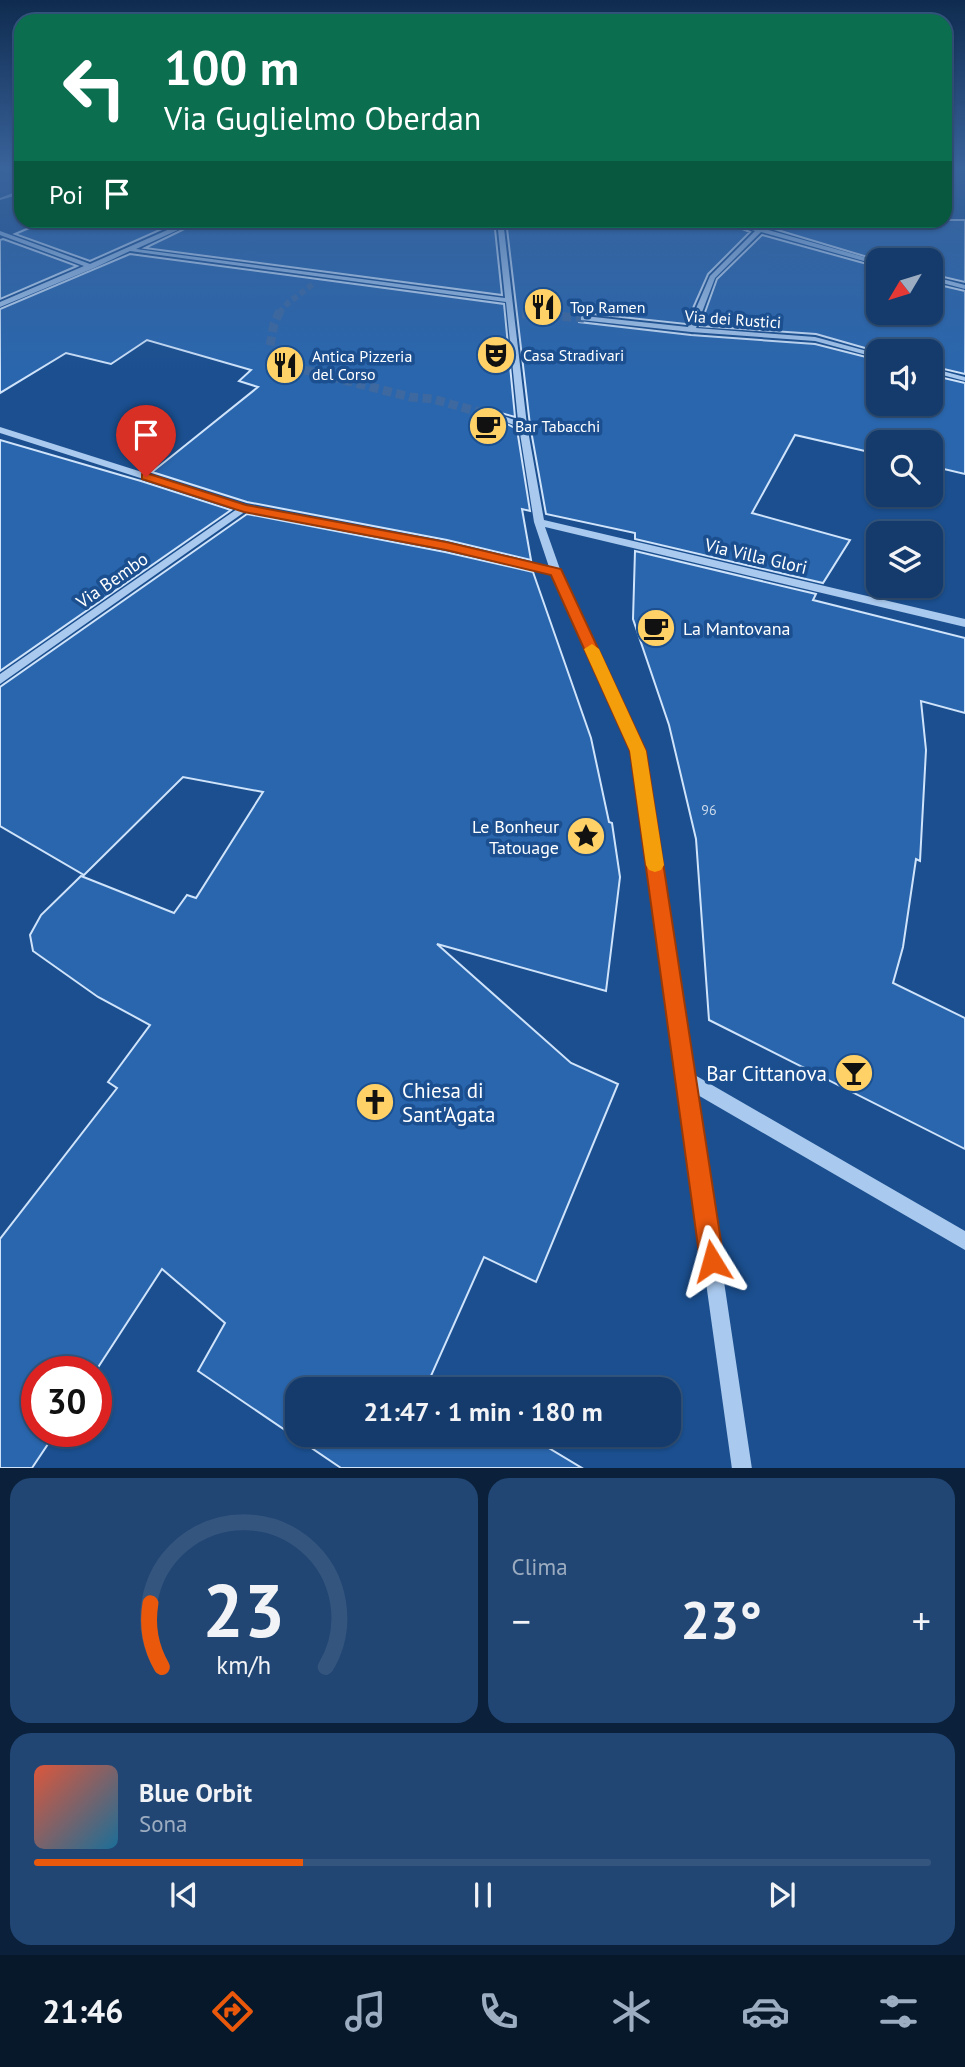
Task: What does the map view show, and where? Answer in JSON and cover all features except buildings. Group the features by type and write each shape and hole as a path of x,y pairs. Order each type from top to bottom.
{"street":[{"path":"4,235 92,267"},
{"path":"0,305 166,235"},
{"path":"501,235 523,425 539,522 556,572 638,751 742,1468"},
{"path":"691,330 712,277 755,235"},
{"path":"776,235 866,260"},
{"path":"132,250 507,300"},
{"path":"271,278 282,271"},
{"path":"313,284 323,277"},
{"path":"943,281 965,287"},
{"path":"509,314 522,314"},
{"name":"Via dei Rustici","path":"584,318 691,330 815,339 866,353"},
{"path":"943,372 964,376"},
{"path":"500,418 523,425"},
{"path":"0,429 244,508 446,546 556,572"},
{"name":"Via Bembo","path":"0,680 244,508"},
{"name":"Via Villa Glori","path":"539,522 965,624"},
{"path":"686,1079 965,1241"}],"tunnel":[{"path":"279,313 313,284"},
{"path":"279,313 270,346 285,365 410,397 433,399 500,418"},
{"path":"522,314 584,318"}],"slow traffic":[{"path":"592,649 638,751 655,865"}],"place":[{"name":"Top Ramen","path":"543,307"},
{"name":"Casa Stradivari","path":"496,355"},
{"name":"Antica Pizzeria del Corso","path":"285,365"},
{"name":"Bar Tabacchi","path":"488,426"},
{"name":"La Mantovana","path":"656,628"},
{"name":"Le Bonheur Tatouage","path":"586,836"},
{"name":"Bar Cittanova","path":"854,1073"},
{"name":"Chiesa di Sant'Agata","path":"375,1102"}],"route":[{"path":"146,477 244,508 446,546 556,572 638,751 712,1261"}]}
